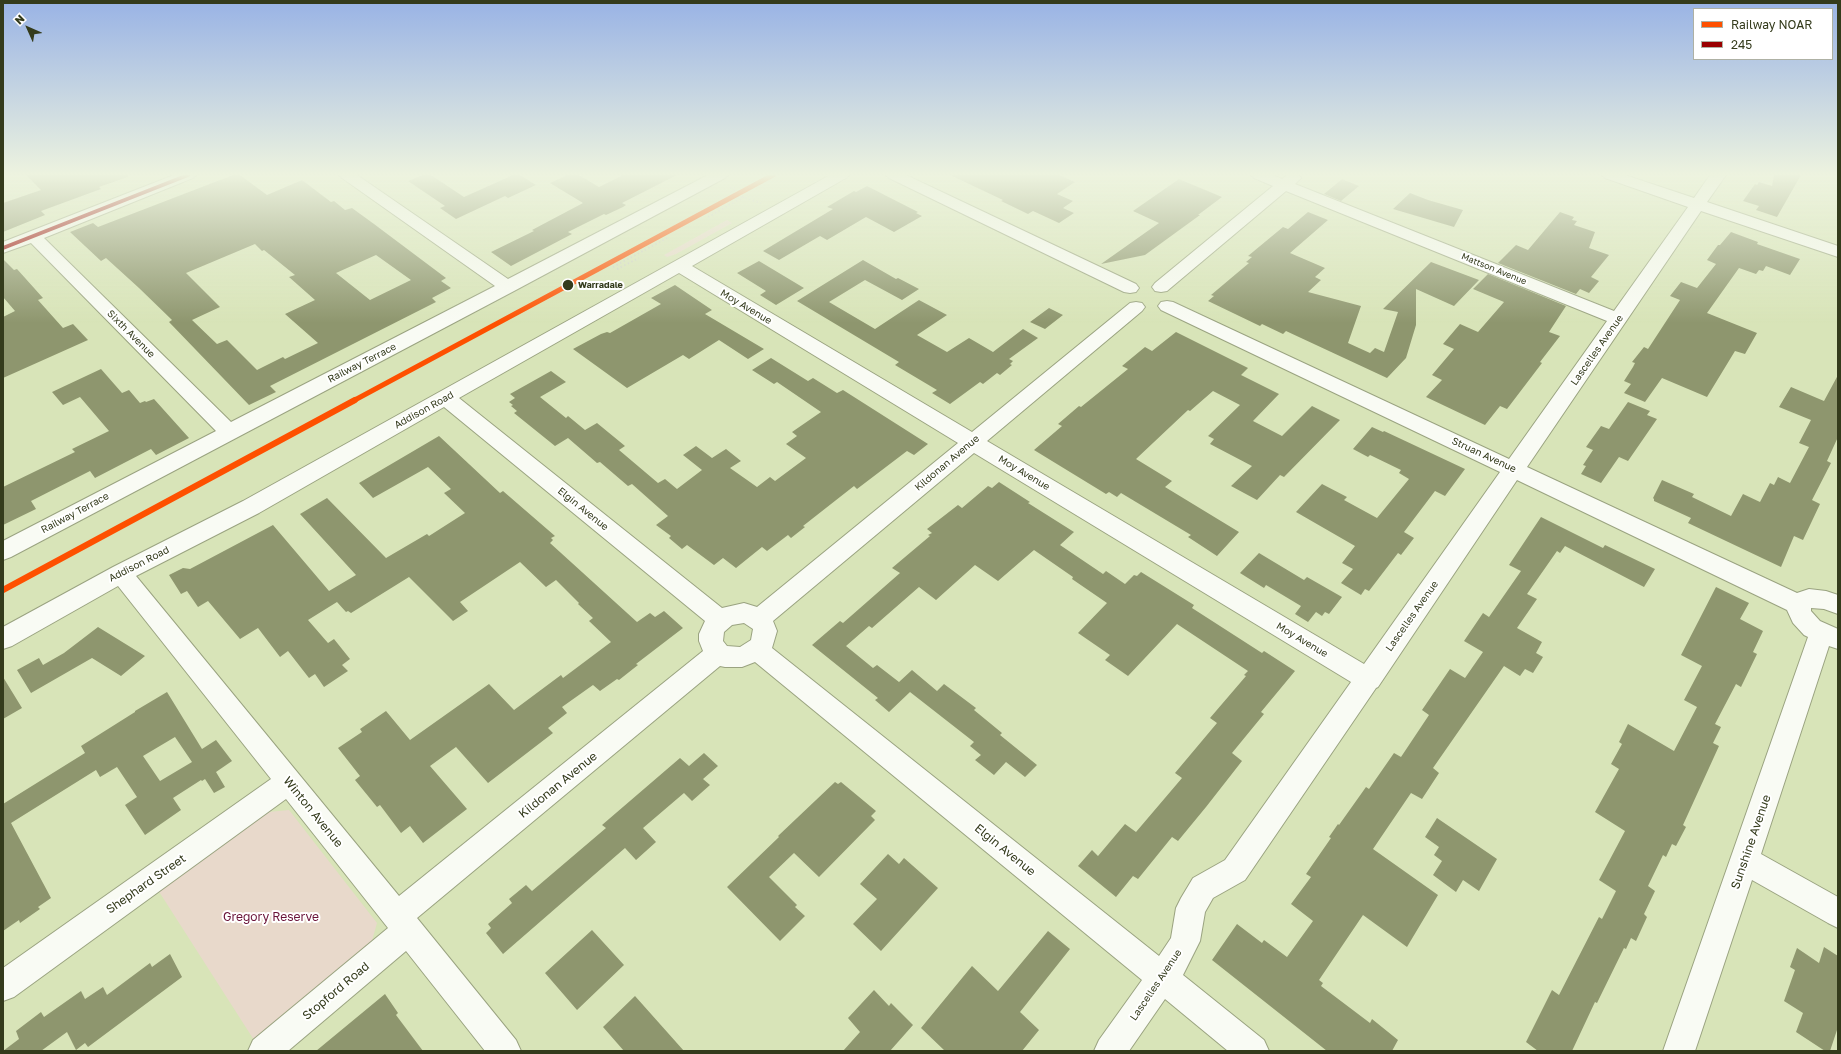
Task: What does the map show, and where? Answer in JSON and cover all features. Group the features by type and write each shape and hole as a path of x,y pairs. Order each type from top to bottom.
{"street":[{"path":"3,248 63,224"},
{"path":"418,224 508,287"},
{"name":"Railway Terrace","path":"3,551 508,287 637,224"},
{"name":"Addison Road","path":"3,639 121,573 251,507 753,224"},
{"path":"990,224 1133,297 1146,310 1158,310 1167,306 1171,299 1168,292 1153,284 1140,284 1133,297"},
{"path":"1161,287 1237,224"},
{"name":"Mattson Avenue","path":"1394,224 1618,319"},
{"name":"Lascelles Avenue","path":"1110,1051 1177,957 1185,941 1190,908 1203,888 1235,870 1369,680 1683,224"},
{"path":"1756,224 1838,252"},
{"name":"Sixth Avenue","path":"33,236 229,432"},
{"name":"Moy Avenue","path":"679,266 1369,680"},
{"name":"Kildonan Avenue","path":"759,619 972,442 1133,297"},
{"name":"Struan Avenue","path":"1167,306 1800,605"},
{"name":"Elgin Avenue","path":"446,398 720,620"},
{"name":"Winton Avenue","path":"121,573 505,1051"},
{"path":"1829,636 1806,622 1799,610 1800,605 1803,601 1809,598 1837,602"},
{"path":"744,613 752,615 759,619 763,624 765,631 762,644 757,650 742,657 734,658 718,653 713,648 711,634 714,627 720,620 736,614 744,613"},
{"name":"Sunshine Avenue","path":"1679,1051 1745,860 1829,636"},
{"name":"Elgin Avenue","path":"757,650 1253,1051"},
{"name":"Kildonan Avenue","path":"402,923 718,653"},
{"name":"Shephard Street","path":"3,986 289,782"},
{"path":"1745,860 1838,914"},
{"name":"Stopford Road","path":"264,1051 402,923"}],"path":[{"path":"613,267 669,237"},
{"path":"617,269 639,258"}],"green space":[{"path":"719,224 730,224 676,254 667,257 664,255"},
{"name":"Gregory Reserve","path":"289,810 377,923 371,944 254,1040 158,890 268,812"}],"building":[{"path":"3,224 22,224 3,232"},
{"path":"90,224 94,224 98,227 105,224 374,224 446,278 441,281 451,288 432,298 436,302 270,386 276,392 249,405 169,322 172,320 139,288 106,258 101,261 70,232","holes":["255,244 262,251 264,250 295,275 289,277 315,300 285,314 318,343 285,359 283,357 257,370 227,340 217,344 192,320 220,307 186,273","376,255 411,280 370,300 336,273"]},
{"path":"543,224 584,224 568,232 572,234 511,266 491,252 534,231 532,230"},
{"path":"808,224 854,224 827,240 820,236 779,260 763,251"},
{"path":"879,224 908,224 894,232"},
{"path":"1157,224 1187,224 1145,255 1101,264"},
{"path":"1294,224 1323,224 1290,253 1325,268 1315,277 1321,280 1308,292 1361,306 1348,343 1370,353 1375,348 1384,352 1398,312 1383,309 1431,262 1479,280 1454,306 1416,289 1416,325 1406,358 1387,378 1286,331 1283,334 1262,324 1260,326 1208,301 1214,296 1211,295 1249,263 1246,262 1252,257 1248,256 1283,227 1288,229"},
{"path":"1444,224 1455,224 1454,227"},
{"path":"1550,224 1575,224 1595,232 1589,248 1609,255 1591,277 1599,281 1589,293 1580,289 1576,294 1498,263 1516,245 1528,250"},
{"path":"1731,232 1758,242 1757,244 1800,259 1790,275 1766,266 1763,271 1759,270 1756,274 1739,268 1707,313 1757,333 1745,354 1735,351 1707,397 1662,378 1645,402 1624,393 1631,384 1624,381 1635,363 1632,362 1644,347 1648,349 1680,300 1670,296 1681,282 1697,288 1716,264 1707,260 1718,245 1720,245"},
{"path":"3,259 14,270 17,269 43,298 38,300 63,328 73,324 88,340 3,378 3,317 15,311 3,297"},
{"path":"863,260 896,279 898,278 919,289 902,300 865,280 829,302 875,329 919,300 947,315 917,335 947,352 969,338 993,352 1023,329 1038,338 1009,359 1013,361 1010,364 1012,365 1000,375 997,373 983,384 980,382 950,404 932,393 937,390 895,365 899,362 797,301"},
{"path":"759,261 804,288 776,305 760,295 766,291 737,273"},
{"path":"1488,274 1566,306 1549,332 1560,336 1540,362 1542,363 1507,409 1500,406 1485,425 1426,397 1442,380 1432,375 1454,349 1443,344 1460,324 1478,332 1504,302 1473,289"},
{"path":"675,285 712,310 705,314 764,349 748,359 719,340 689,359 683,355 627,388 573,349 601,334 607,332 610,333 661,304 651,298"},
{"path":"1049,308 1063,315 1045,329 1030,322"},
{"path":"1176,332 1248,368 1241,375 1279,394 1253,421 1282,436 1312,406 1340,420 1284,477 1280,475 1257,500 1231,486 1252,466 1210,444 1214,439 1208,436 1240,405 1213,391 1190,411 1188,410 1136,459 1172,481 1165,487 1239,532 1217,556 1188,537 1191,535 1121,493 1117,497 1109,492 1106,494 1034,450 1062,426 1058,424 1128,369 1122,366 1145,347 1152,351"},
{"path":"771,358 808,381 813,378 837,393 843,390 928,444 914,455 907,451 857,489 854,486 803,526 805,527 791,538 788,535 767,551 762,547 736,568 723,558 714,565 687,545 682,549 669,538 671,536 656,525 668,516 632,484 628,486 600,462 597,463 568,438 555,446 514,413 517,411 509,402 515,398 510,394 551,371 566,382 540,397 566,418 568,416 585,430 597,423 625,446 619,450 658,483 665,479 677,489 702,470 683,455 696,446 712,458 726,449 741,461 730,468 757,487 770,477 775,481 806,458 786,444 797,436 792,432 821,412 777,382 774,384 752,370"},
{"path":"101,369 122,393 129,390 140,403 154,399 189,438 156,455 151,449 95,478 90,471 31,501 36,509 3,525 3,487 75,452 72,449 109,431 80,397 63,405 52,392"},
{"path":"1838,375 1838,437 1827,461 1831,463 1812,500 1820,504 1803,540 1794,536 1781,567 1688,523 1691,518 1654,501 1653,498 1662,480 1694,494 1692,497 1731,516 1743,494 1760,502 1770,483 1774,485 1778,477 1790,483 1809,447 1799,443 1811,420 1779,407 1791,387 1824,401"},
{"path":"1628,402 1650,411 1647,415 1657,419 1628,461 1619,457 1601,483 1581,474 1586,466 1583,465 1593,450 1586,447 1601,426 1609,429"},
{"path":"1372,427 1383,432 1384,431 1465,469 1445,496 1435,491 1404,532 1414,538 1401,555 1398,553 1369,591 1365,589 1361,595 1341,583 1353,569 1342,563 1355,546 1296,512 1322,484 1347,497 1344,500 1377,518 1409,479 1399,473 1401,470 1370,455 1368,457 1353,449"},
{"path":"439,436 500,493 503,491 555,536 551,538 553,540 550,543 637,622 650,613 655,617 664,611 683,628 636,664 638,665 619,680 617,679 600,691 593,685 562,707 567,713 548,728 553,733 488,783 456,747 430,766 467,809 423,843 410,826 401,833 380,805 377,807 355,780 360,776 338,748 362,732 360,729 386,711 410,740 489,684 514,710 561,675 563,678 611,642 589,621 593,618 578,604 579,603 556,580 546,587 520,562 460,602 468,611 453,621 409,577 351,613 348,611 346,612 337,602 308,620 328,643 334,639 350,659 342,665 348,671 324,687 315,674 309,678 288,651 280,657 258,628 240,639 208,601 198,607 187,591 181,594 169,575 183,568 190,569 273,525 329,591 356,575 300,514 327,498 386,558 427,534 429,536 465,513 444,493 451,489 428,467 373,498 359,483"},
{"path":"999,482 1030,502 1028,503 1074,532 1060,545 1103,574 1106,571 1125,584 1134,575 1137,576 1141,572 1194,605 1192,608 1262,653 1264,651 1295,671 1261,712 1264,714 1232,753 1242,761 1206,807 1178,841 1172,837 1138,879 1133,876 1116,897 1078,866 1092,850 1098,856 1125,824 1136,832 1182,778 1175,773 1217,723 1210,718 1246,676 1244,675 1248,671 1177,624 1128,676 1105,660 1110,655 1078,633 1107,603 1034,550 998,581 975,565 936,600 919,587 872,628 869,626 846,646 873,668 877,665 899,682 912,670 937,691 944,684 976,708 974,710 1002,733 1000,735 1037,765 1025,777 1006,762 994,775 975,760 981,755 970,746 974,742 910,692 889,712 875,700 878,698 812,645 840,621 843,623 900,573 892,568 930,536 928,535 932,533 927,529 958,505 962,508 988,486 992,488"},
{"path":"1541,517 1603,548 1605,545 1655,569 1644,587 1565,546 1560,553 1557,551 1527,594 1537,599 1517,628 1542,642 1536,653 1543,657 1533,673 1525,669 1520,676 1504,666 1433,768 1439,773 1422,799 1411,793 1373,849 1438,895 1407,947 1363,915 1319,980 1323,983 1321,986 1370,1023 1372,1019 1398,1040 1392,1051 1327,1051 1212,960 1237,924 1262,943 1264,940 1287,957 1313,921 1291,904 1311,877 1306,874 1331,838 1329,837 1366,787 1369,789 1394,753 1401,757 1429,715 1422,710 1450,669 1465,678 1483,652 1464,641 1483,613 1489,617 1521,571 1509,565"},
{"path":"1259,553 1304,580 1307,577 1342,597 1329,614 1325,612 1322,616 1316,612 1308,622 1295,614 1301,606 1266,585 1264,588 1240,573"},
{"path":"1716,587 1749,603 1740,619 1763,631 1753,652 1757,654 1741,687 1736,684 1715,724 1721,727 1713,743 1719,746 1683,825 1686,827 1676,846 1672,844 1666,857 1663,855 1648,886 1655,891 1644,914 1647,917 1636,941 1631,938 1626,949 1624,948 1597,1003 1595,1002 1572,1051 1538,1051 1526,1042 1552,990 1559,995 1599,917 1602,919 1616,891 1599,880 1625,831 1595,812 1619,769 1611,764 1622,744 1619,742 1628,724 1674,751 1697,707 1684,700 1702,666 1681,655"},
{"path":"98,627 145,656 121,676 92,658 31,693 17,670 39,658 43,665 64,653"},
{"path":"3,677 22,708 3,719"},
{"path":"167,692 202,749 216,740 232,761 216,772 225,787 214,793 205,779 202,781 201,780 173,798 181,810 145,835 125,805 137,797 117,767 100,777 96,770 11,823 51,898 38,907 40,909 20,923 19,920 3,931 3,804 85,753 81,746","holes":["175,737 192,762 160,781 143,756"]},
{"path":"704,753 718,766 703,779 710,785 692,801 684,793 643,828 656,842 636,860 625,848 503,954 486,933 491,928 488,924 512,903 509,899 526,885 532,891 606,828 602,825 680,758 689,766"},
{"path":"835,782 838,784 841,782 876,811 871,816 875,820 819,877 794,853 769,877 797,905 795,907 805,916 780,941 727,887"},
{"path":"1437,818 1497,859 1479,891 1463,880 1456,892 1433,875 1442,861 1434,855 1439,847 1425,837"},
{"path":"888,854 899,864 904,858 938,888 881,951 853,924 877,899 860,884"},
{"path":"592,930 624,965 577,1010 545,973"},
{"path":"1048,931 1070,949 1020,1012 1039,1030 1022,1051 945,1051 921,1028 972,966 998,991"},
{"path":"1824,947 1838,956 1838,1027 1830,1051 1825,1051 1796,1032 1803,1013 1784,1001 1795,970 1790,967 1797,948 1819,963"},
{"path":"170,954 182,977 88,1047 85,1043 76,1050 67,1032 41,1051 3,1051 19,1039 16,1031 41,1012 44,1017 81,991 85,999 103,987 107,995 150,963 152,967"},
{"path":"874,990 889,1006 891,1003 913,1025 890,1051 843,1051 860,1032 848,1018"},
{"path":"385,994 398,1013 396,1015 423,1051 316,1051"},
{"path":"635,996 684,1051 624,1051 603,1027"}],"rail line":[{"name":"NOAR","path":"3,590 682,224"}],"transit line":[{"name":"245","path":"3,248 63,224"}],"place":[{"name":"Warradale","path":"568,285"}]}
